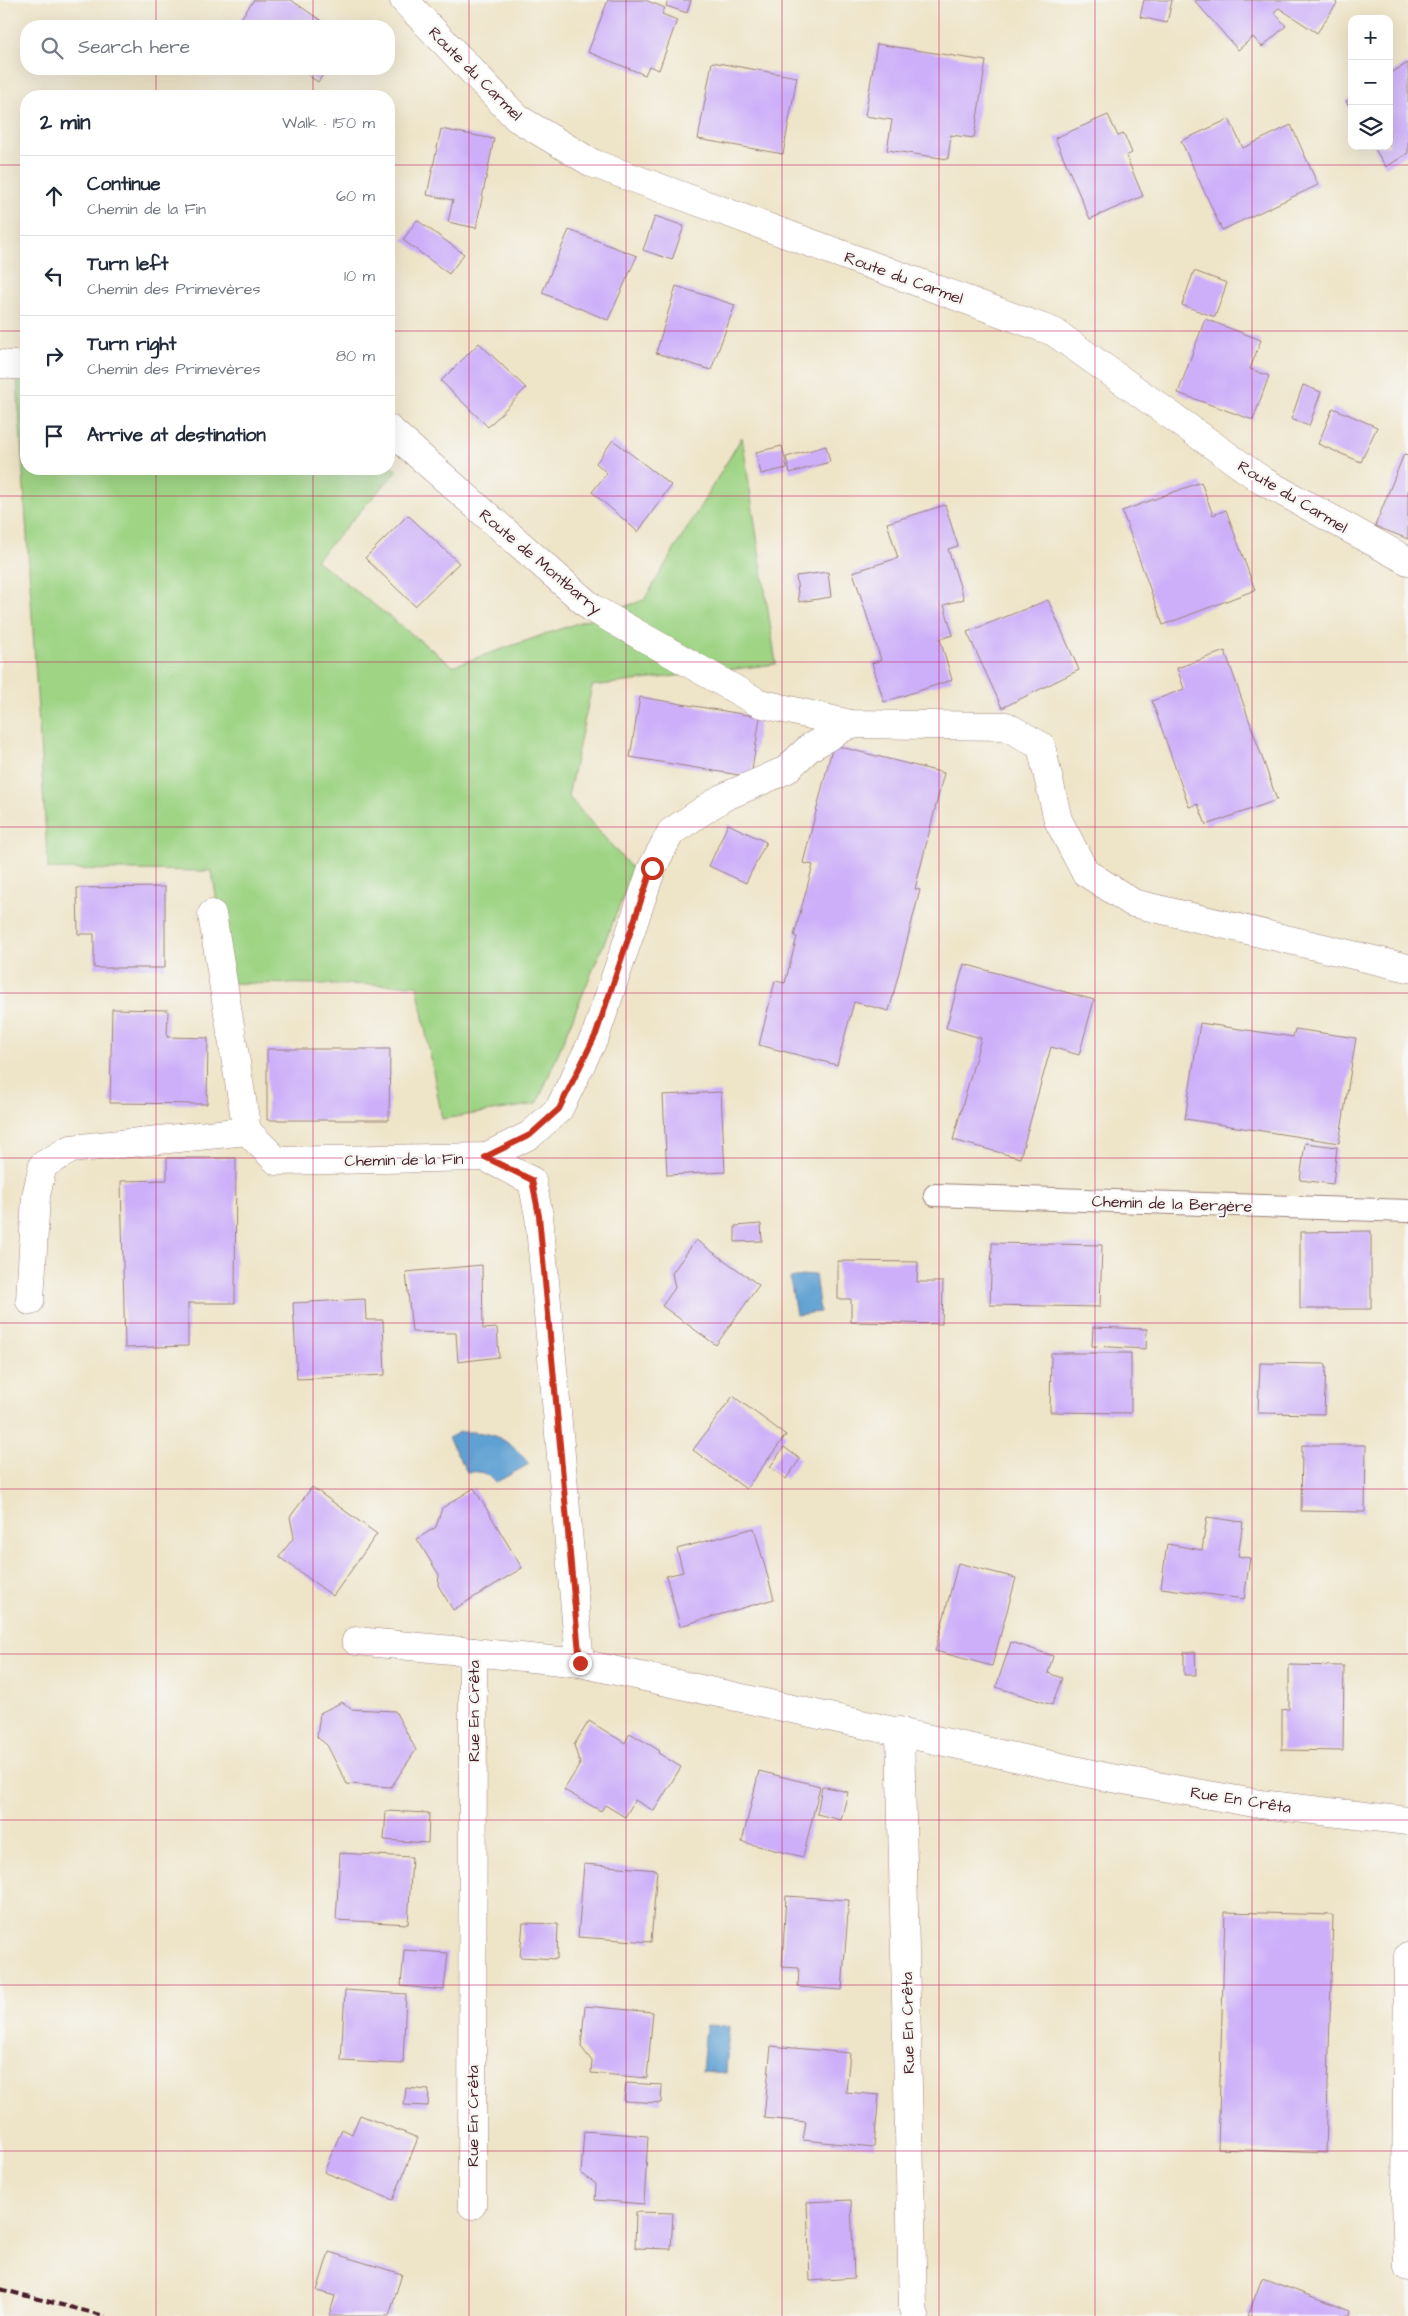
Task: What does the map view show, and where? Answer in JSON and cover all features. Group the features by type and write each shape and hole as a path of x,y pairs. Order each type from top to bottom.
{"street":[{"name":"Route du Carmel","path":"404,0 517,118 592,162 1054,332 1263,481 1408,561"},
{"path":"0,364 20,366"},
{"name":"Route de Montbarry","path":"395,434 592,608 759,703 850,724 1006,726 1041,746 1058,820 1085,872 1133,903 1408,968"},
{"name":"Chemin de la Fin","path":"247,1132 276,1162 485,1157 530,1135 559,1109 596,1034 652,868 671,832 722,798 786,770 809,748 850,724"},
{"path":"30,1301 36,1196 43,1166 71,1149 247,1132 212,914"},
{"path":"485,1157 532,1180 539,1216 580,1663"},
{"name":"Rue En Crêta","path":"356,1641 580,1663 1116,1778 1260,1804 1408,1822"},
{"name":"Rue En Crêta","path":"472,2205 473,1652"},
{"name":"Rue En Crêta","path":"900,1731 914,2316"},
{"path":"1408,1956 1406,2198 1408,2267"}],"lane":[{"name":"Chemin de la Bergère","path":"935,1195 1408,1211"}],"green space":[{"path":"17,377 20,377 20,425"},
{"path":"742,437 776,664 592,686 568,796 634,871 537,1104 442,1119 417,985 230,983 212,871 48,869 23,475 393,475 316,560 453,666 644,600"}],"water":[{"path":"815,1274 820,1312 796,1315 790,1278"},
{"path":"460,1432 482,1433 499,1438 514,1448 529,1464 495,1483 489,1476 483,1473 467,1472 448,1438"},
{"path":"706,2025 729,2026 726,2073 702,2071"}],"building":[{"path":"254,0 291,0 320,20 240,20"},
{"path":"608,0 645,0 665,8 662,14 677,20 659,70 649,66 645,75 588,52"},
{"path":"668,0 691,0 687,13 666,6"},
{"path":"1144,0 1172,0 1167,23 1140,17"},
{"path":"1194,0 1333,0 1337,3 1317,33 1279,8 1274,12 1286,26 1262,47 1253,37 1238,50"},
{"path":"877,44 986,61 974,138 951,135 948,159 887,150 892,120 865,116"},
{"path":"712,62 797,77 783,154 698,139"},
{"path":"1408,63 1408,153 1386,167 1375,150 1393,150 1393,72"},
{"path":"308,75 323,75 318,82"},
{"path":"1108,115 1118,136 1124,134 1132,153 1126,156 1143,196 1090,219 1055,138"},
{"path":"1229,119 1243,148 1291,125 1318,185 1222,230 1181,141"},
{"path":"441,129 494,139 476,228 448,222 453,200 427,195"},
{"path":"655,216 684,226 672,260 643,250"},
{"path":"417,220 464,254 449,274 403,240"},
{"path":"569,230 637,256 608,320 542,293"},
{"path":"1194,271 1227,283 1215,317 1182,305"},
{"path":"676,286 735,305 711,370 656,353"},
{"path":"1205,319 1261,340 1250,369 1269,376 1253,420 1178,393"},
{"path":"479,343 526,388 488,427 441,381"},
{"path":"1303,385 1321,392 1309,426 1291,419"},
{"path":"1333,408 1377,427 1361,462 1318,444"},
{"path":"613,440 671,485 638,532 592,492 607,473 596,463"},
{"path":"782,446 787,468 761,474 756,452"},
{"path":"826,446 830,462 790,473 786,457"},
{"path":"1404,454 1408,455 1408,539 1375,526"},
{"path":"1201,482 1213,515 1226,510 1255,590 1163,625 1122,511"},
{"path":"945,505 958,546 948,549 964,599 944,605 953,635 940,639 952,680 884,702 872,663 881,660 853,572 898,558 887,523"},
{"path":"408,515 459,563 415,606 365,558"},
{"path":"828,572 831,597 799,602 796,576"},
{"path":"1048,600 1079,670 1002,708 967,632"},
{"path":"1225,651 1277,800 1206,825 1198,804 1189,807 1152,701 1184,689 1177,668"},
{"path":"640,697 760,717 751,777 630,757"},
{"path":"833,745 944,773 915,889 920,890 889,1011 854,1002 837,1065 759,1045 775,981 785,983 797,937 794,936 813,865 803,863"},
{"path":"728,824 766,842 746,883 709,866"},
{"path":"165,887 165,968 94,968 94,934 78,934 77,888"},
{"path":"964,964 1094,1000 1079,1055 1051,1047 1020,1158 953,1140 981,1038 946,1028"},
{"path":"112,1009 168,1010 167,1037 208,1038 207,1104 110,1103"},
{"path":"1200,1023 1293,1037 1295,1029 1356,1038 1339,1143 1185,1119"},
{"path":"267,1049 390,1049 389,1120 267,1120"},
{"path":"721,1092 725,1172 667,1175 663,1095"},
{"path":"1305,1143 1337,1147 1333,1184 1300,1180"},
{"path":"167,1158 236,1158 235,1303 188,1303 188,1346 125,1348 121,1181 167,1180"},
{"path":"761,1224 762,1241 735,1242 735,1226"},
{"path":"1371,1231 1371,1309 1300,1309 1300,1232"},
{"path":"696,1240 759,1285 716,1345 662,1306 675,1288 672,1273"},
{"path":"992,1243 1102,1245 1100,1307 990,1305"},
{"path":"838,1261 918,1262 917,1282 943,1282 942,1324 851,1322 851,1299 838,1299"},
{"path":"482,1265 483,1329 497,1328 499,1357 458,1362 456,1333 412,1332 406,1272"},
{"path":"365,1299 366,1320 383,1320 385,1375 297,1379 293,1303"},
{"path":"1093,1327 1147,1329 1146,1349 1092,1346"},
{"path":"1051,1353 1131,1353 1131,1413 1050,1412"},
{"path":"1260,1363 1326,1364 1324,1414 1258,1413"},
{"path":"733,1396 786,1435 746,1489 693,1450"},
{"path":"1302,1445 1366,1445 1365,1512 1301,1511"},
{"path":"784,1447 800,1459 786,1479 770,1467"},
{"path":"312,1487 377,1534 333,1596 279,1557 294,1537 290,1517"},
{"path":"474,1488 522,1568 453,1610 438,1585 439,1575 417,1539 436,1527 442,1508"},
{"path":"1207,1517 1243,1522 1238,1556 1250,1558 1244,1599 1161,1588 1167,1544 1202,1550"},
{"path":"754,1528 774,1599 680,1626 666,1576 683,1572 677,1549"},
{"path":"958,1563 1016,1578 992,1666 935,1651"},
{"path":"1011,1642 1053,1656 1048,1673 1062,1678 1052,1705 996,1687"},
{"path":"1184,1652 1195,1652 1196,1675 1184,1675"},
{"path":"1289,1665 1344,1666 1343,1751 1282,1750 1282,1710 1289,1709"},
{"path":"342,1702 351,1709 395,1711 416,1750 391,1787 347,1784 327,1745 317,1737 320,1713"},
{"path":"589,1721 625,1743 630,1733 660,1751 658,1753 681,1767 654,1811 635,1800 625,1817 605,1805 601,1811 564,1790 580,1764 574,1745"},
{"path":"759,1771 820,1786 803,1857 742,1842"},
{"path":"822,1786 848,1792 841,1820 817,1814"},
{"path":"386,1811 429,1813 428,1843 384,1840"},
{"path":"340,1853 412,1857 408,1924 336,1920"},
{"path":"584,1864 657,1870 651,1942 578,1937"},
{"path":"786,1896 849,1900 842,1990 798,1987 799,1968 782,1967"},
{"path":"1225,1912 1333,1915 1326,2153 1218,2149"},
{"path":"523,1923 558,1924 557,1959 520,1957"},
{"path":"404,1950 448,1953 444,1990 401,1986"},
{"path":"345,1990 406,1994 403,2064 341,2061"},
{"path":"585,2006 653,2012 647,2078 591,2073 592,2061 581,2047"},
{"path":"771,2046 850,2053 846,2092 879,2095 874,2147 803,2140 806,2122 764,2118"},
{"path":"626,2083 662,2085 661,2103 624,2101"},
{"path":"406,2088 429,2090 428,2106 404,2105"},
{"path":"360,2115 418,2138 393,2200 324,2172 342,2129 352,2134"},
{"path":"584,2131 648,2136 644,2204 595,2200 596,2184 581,2173"},
{"path":"851,2200 854,2278 810,2281 807,2202"},
{"path":"636,2212 673,2213 671,2249 635,2248"},
{"path":"329,2252 402,2274 389,2316 329,2316 335,2296 317,2291"},
{"path":"1262,2278 1351,2311 1350,2316 1248,2316"}],"railway":[{"path":"0,2289 105,2316"}],"route":[{"path":"580,1663 539,1216 532,1180 485,1157 530,1135 559,1109 596,1034 652,868"}]}
